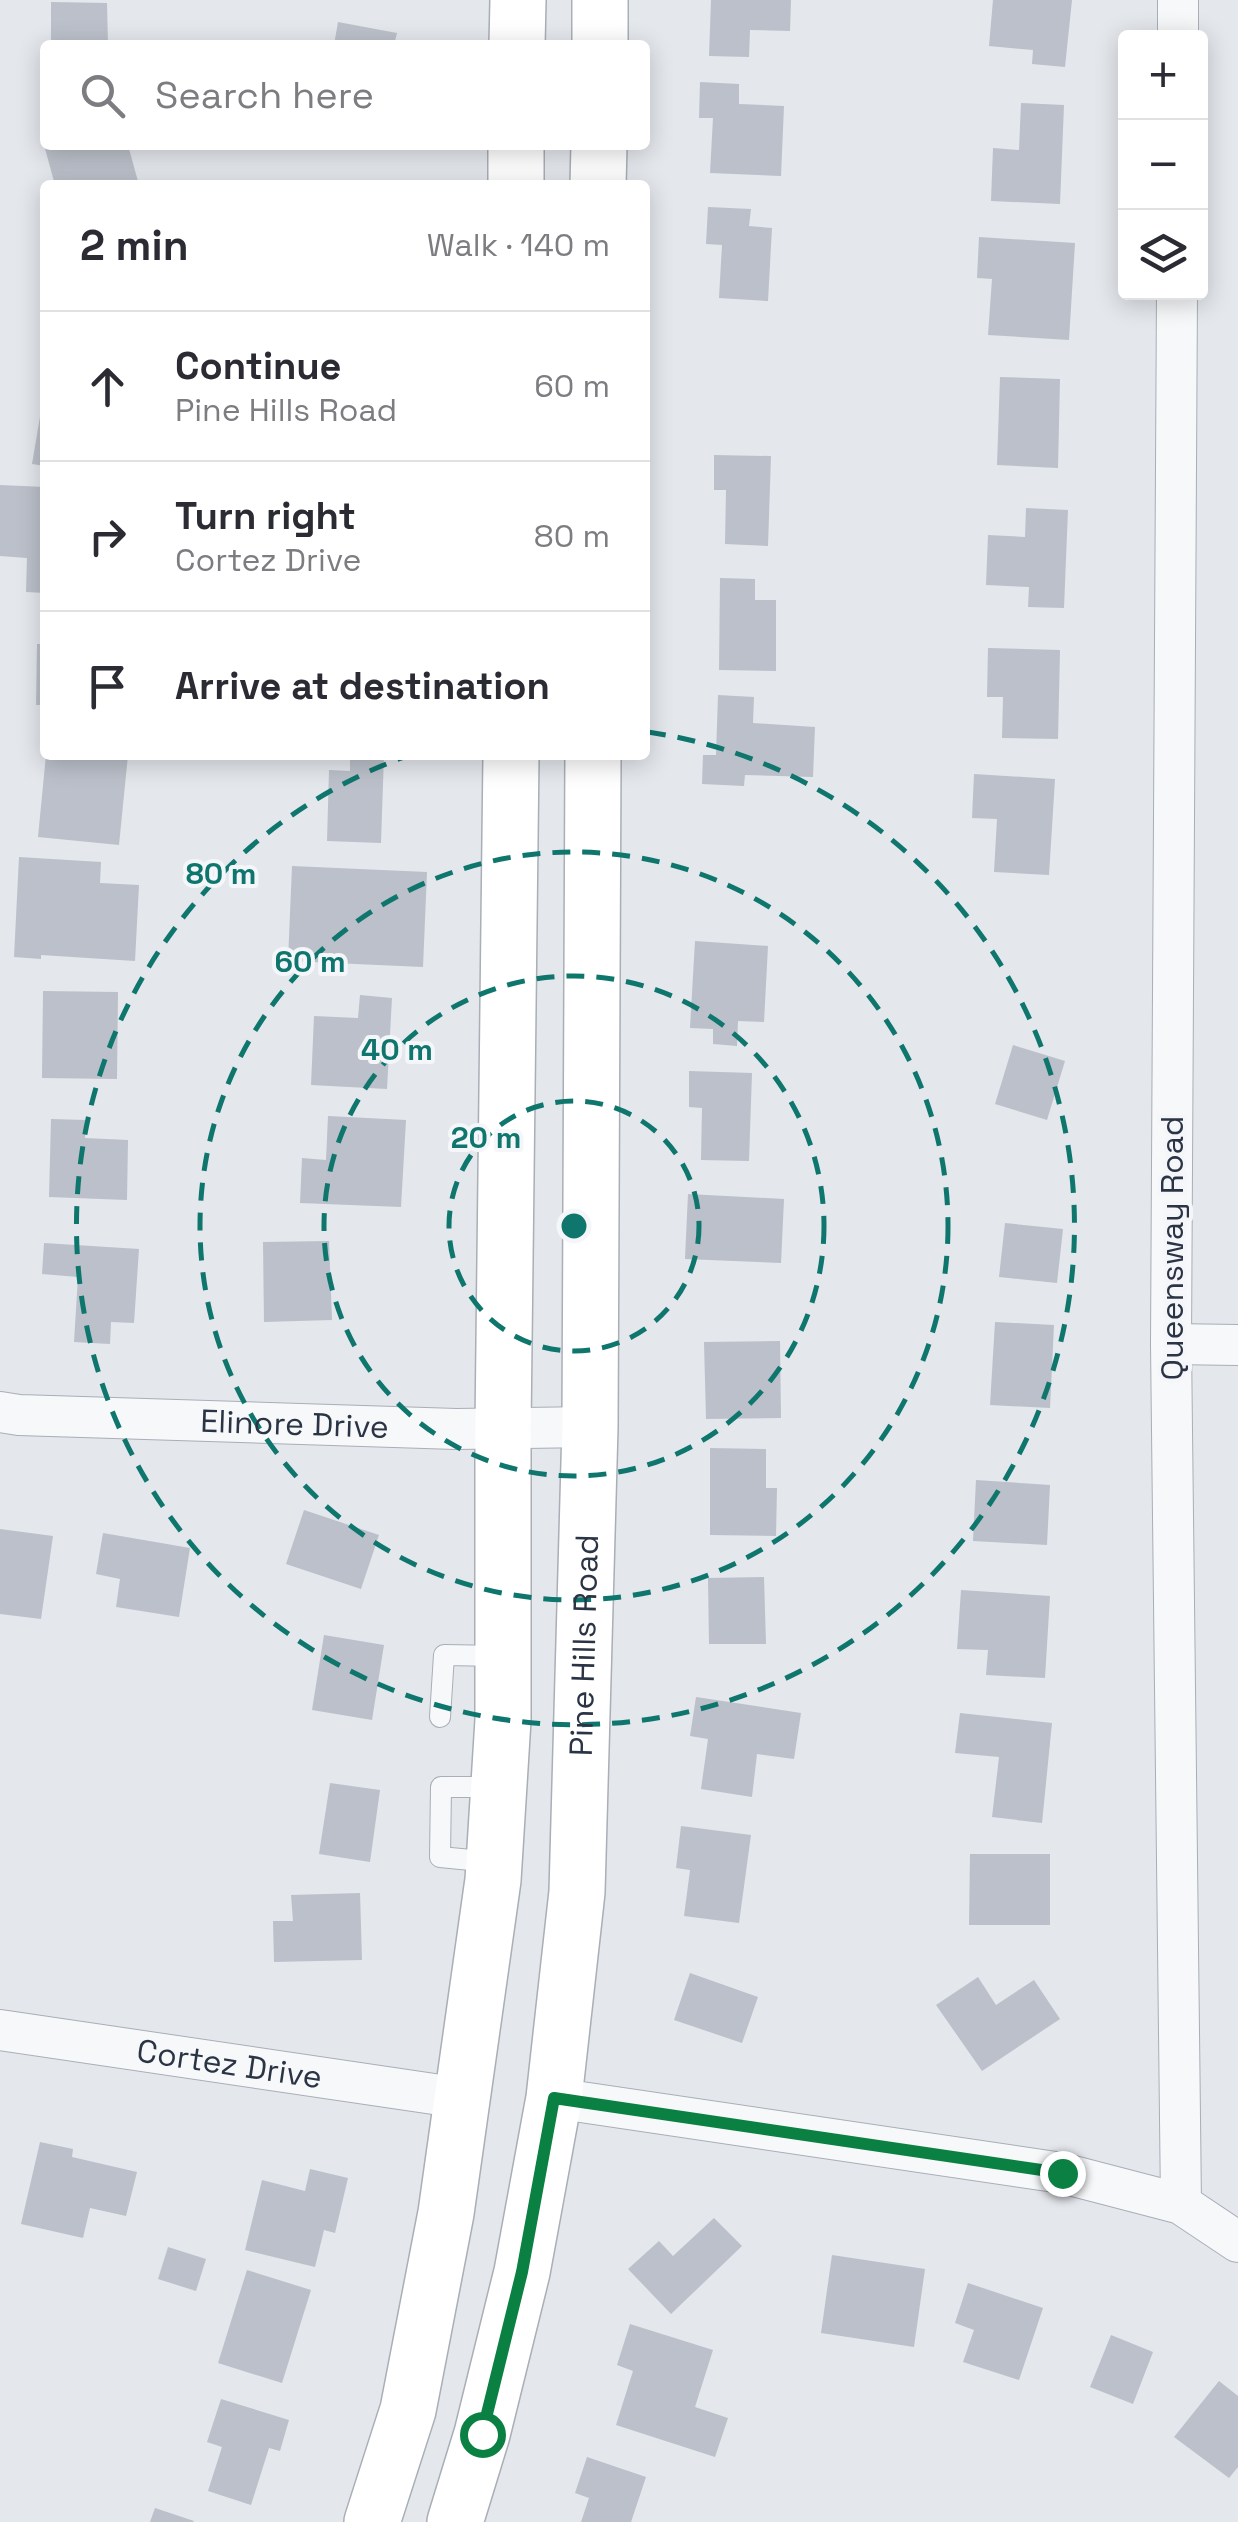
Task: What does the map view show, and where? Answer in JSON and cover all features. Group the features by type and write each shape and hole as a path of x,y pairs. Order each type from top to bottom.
{"main road":[{"path":"518,0 518,40"},
{"path":"600,0 600,40"},
{"path":"516,150 516,180"},
{"path":"598,180 599,150"},
{"path":"372,2522 408,2410 446,2213 494,1862 503,1720 511,760"},
{"name":"Pine Hills Road","path":"455,2522 482,2434 522,2272 554,2098 577,1892 590,1427 593,760"}],"street":[{"path":"1178,0 1178,30"},
{"name":"Queensway Road","path":"1177,300 1171,1344 1181,2204"},
{"path":"1171,1344 1238,1345"},
{"name":"Elinore Drive","path":"0,1412 456,1429 590,1427"},
{"name":"Cortez Drive","path":"0,2030 461,2098"},
{"path":"554,2098 1062,2173 1181,2204 1238,2242"}],"lane":[{"path":"440,1717 444,1655 503,1656"}],"building":[{"path":"711,0 791,0 790,31 750,30 749,57 709,56"},
{"path":"993,0 1072,0 1065,67 1032,64 1033,50 989,46"},
{"path":"51,2 107,3 108,40 51,40"},
{"path":"338,22 397,33 395,40 335,40"},
{"path":"700,82 739,84 739,104 784,106 781,176 710,173 713,118 699,118"},
{"path":"1021,103 1064,105 1060,204 991,201 993,148 1019,150"},
{"path":"45,150 129,150 138,180 54,180"},
{"path":"708,207 751,209 749,226 772,228 768,301 719,298 722,245 706,244"},
{"path":"979,237 1075,243 1069,340 988,335 992,279 977,278"},
{"path":"1000,377 1060,379 1058,468 997,465"},
{"path":"40,417 40,465 32,464"},
{"path":"714,455 771,456 768,546 725,544 726,490 714,490"},
{"path":"0,485 40,487 40,593 26,592 27,558 0,556"},
{"path":"1026,508 1068,510 1064,608 1028,607 1029,587 986,585 988,535 1025,537"},
{"path":"720,578 755,579 755,600 776,600 776,671 719,670"},
{"path":"37,644 40,644 40,705 36,705"},
{"path":"988,648 1060,650 1058,739 1002,738 1003,697 987,697"},
{"path":"718,695 754,697 753,723 815,727 813,777 745,775 744,786 702,784 703,755 716,755"},
{"path":"46,760 128,760 119,845 38,837"},
{"path":"350,760 384,760 381,843 327,841 329,770 350,771"},
{"path":"974,774 1055,779 1049,875 994,872 997,819 972,818"},
{"path":"19,857 101,862 100,883 139,885 135,961 14,957"},
{"path":"292,866 427,872 423,967 288,961"},
{"path":"695,941 768,946 764,1022 738,1021 737,1046 713,1044 713,1029 690,1028"},
{"path":"43,991 118,992 117,1079 42,1078"},
{"path":"360,995 392,998 387,1089 311,1085 314,1016 358,1018"},
{"path":"1013,1045 1065,1061 1047,1120 995,1104"},
{"path":"689,1071 752,1073 749,1161 701,1160 702,1108 689,1107"},
{"path":"328,1116 406,1120 401,1207 300,1203 302,1158 326,1160"},
{"path":"51,1119 86,1120 85,1138 128,1140 127,1200 49,1197"},
{"path":"688,1194 784,1199 781,1263 685,1259"},
{"path":"1005,1223 1063,1229 1057,1283 999,1277"},
{"path":"329,1241 332,1320 264,1322 263,1242"},
{"path":"44,1243 139,1249 134,1323 111,1322 110,1344 74,1342 78,1277 42,1274"},
{"path":"995,1322 1054,1325 1050,1408 990,1405"},
{"path":"780,1341 781,1418 706,1419 704,1342"},
{"path":"710,1448 766,1449 766,1488 777,1488 776,1536 710,1535"},
{"path":"976,1480 1050,1485 1047,1545 973,1541"},
{"path":"304,1510 379,1535 361,1589 286,1564"},
{"path":"0,1529 53,1536 41,1619 0,1614"},
{"path":"103,1533 190,1548 179,1617 116,1607 120,1579 96,1574"},
{"path":"764,1577 766,1644 709,1644 708,1578"},
{"path":"961,1590 1050,1596 1045,1678 986,1675 988,1650 957,1649"},
{"path":"324,1635 384,1645 372,1720 312,1710"},
{"path":"696,1697 801,1713 794,1759 757,1754 752,1797 701,1789 708,1739 690,1736"},
{"path":"960,1713 1052,1723 1042,1823 992,1817 999,1757 955,1753"},
{"path":"330,1783 380,1790 370,1862 319,1854"},
{"path":"681,1826 751,1835 739,1923 684,1916 690,1870 676,1868"},
{"path":"970,1854 1050,1854 1050,1925 969,1925"},
{"path":"360,1893 362,1960 274,1962 273,1921 293,1921 291,1895"},
{"path":"690,1973 758,1997 742,2043 674,2020"},
{"path":"978,1977 996,2005 1034,1980 1060,2019 982,2071 936,2005"},
{"path":"40,2142 73,2149 72,2157 137,2172 126,2216 90,2208 83,2238 21,2224"},
{"path":"310,2169 348,2178 335,2233 324,2230 315,2267 245,2250 262,2180 305,2191"},
{"path":"714,2218 742,2246 671,2314 628,2269 659,2241 673,2256"},
{"path":"168,2247 206,2259 196,2291 158,2279"},
{"path":"832,2255 925,2269 914,2347 821,2333"},
{"path":"247,2270 311,2290 282,2383 218,2363"},
{"path":"968,2283 1043,2308 1019,2380 963,2362 974,2330 955,2323"},
{"path":"630,2324 713,2350 695,2407 728,2418 715,2457 616,2425 633,2371 617,2365"},
{"path":"1111,2335 1153,2352 1133,2404 1090,2387"},
{"path":"1219,2381 1238,2396 1238,2467 1229,2478 1174,2437"},
{"path":"221,2399 289,2420 280,2451 269,2448 251,2505 208,2491 222,2447 207,2442"},
{"path":"587,2457 646,2477 631,2522 581,2522 589,2498 575,2493"},
{"path":"155,2508 194,2521 150,2522"}],"route":[{"path":"482,2434 522,2272 554,2098 1062,2173"}]}
